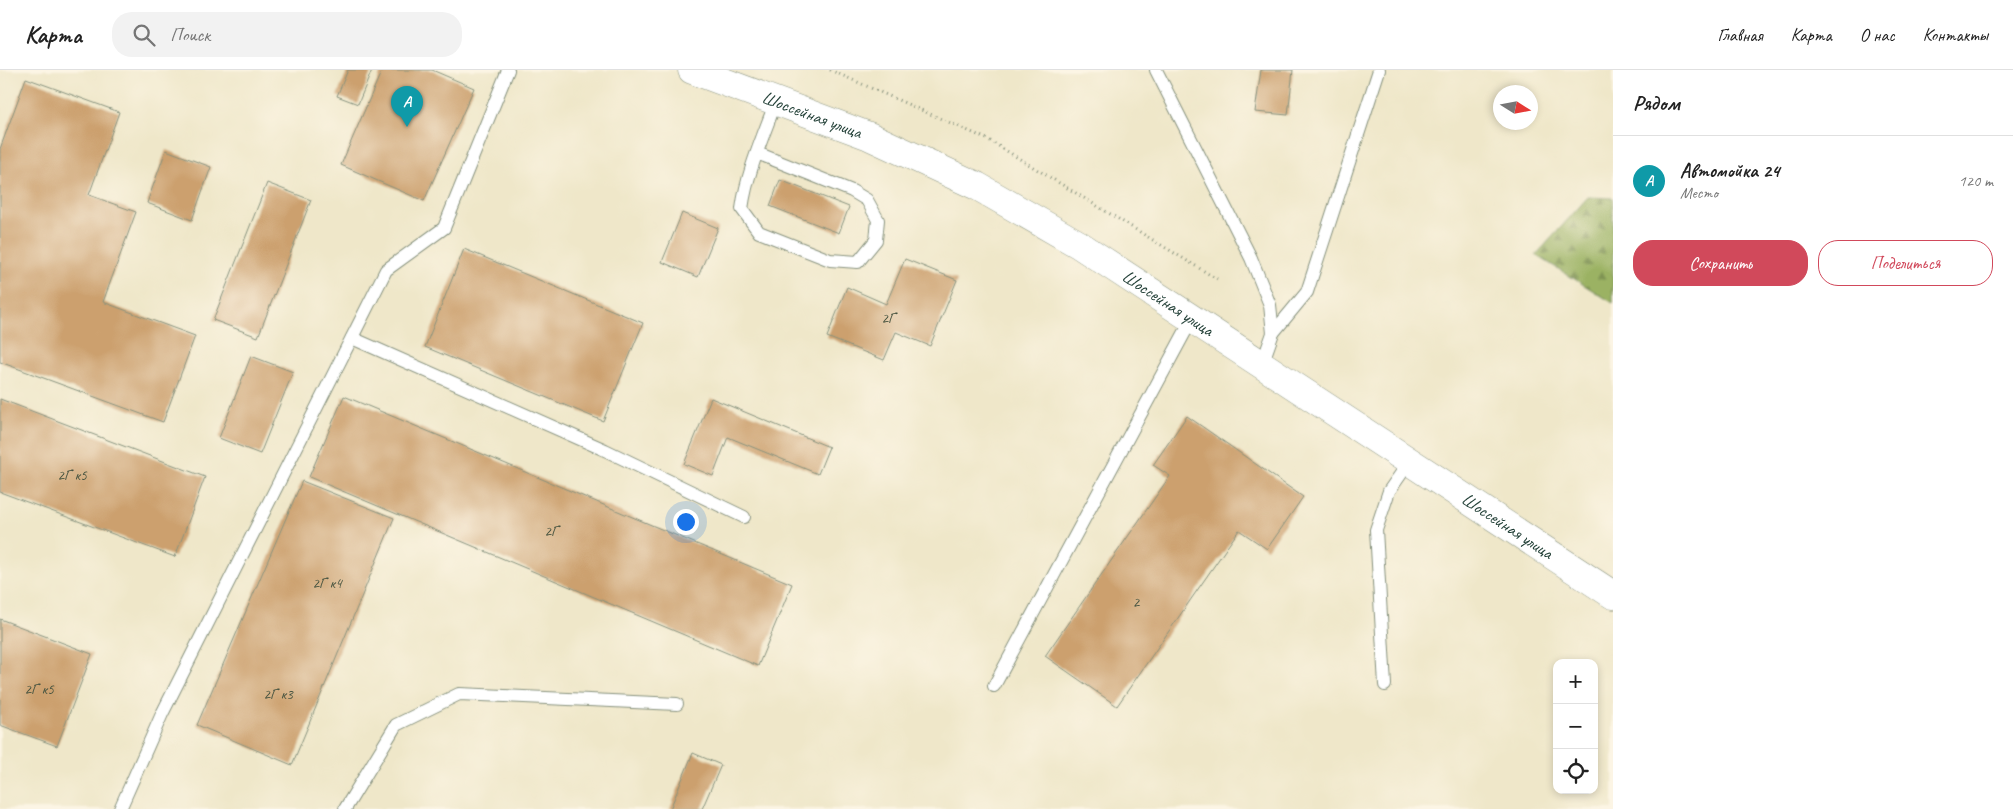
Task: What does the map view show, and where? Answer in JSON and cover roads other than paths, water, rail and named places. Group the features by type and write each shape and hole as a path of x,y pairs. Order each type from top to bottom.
{"main road":[{"name":"Шоссейная улица","path":"692,70 869,136 977,186 1078,244 1613,596"}],"lane":[{"path":"120,809 162,714 386,270 444,228 508,70"},
{"path":"1156,70 1251,258 1270,305 1273,333"},
{"path":"1262,364 1273,333 1307,292 1379,70"},
{"path":"757,153 852,191 867,200 878,220 876,240 858,262 830,260 759,232 742,210 745,186 757,153 776,101"},
{"path":"994,686 1192,318"},
{"path":"352,338 605,450 744,517"},
{"path":"1385,685 1376,530 1389,491 1410,461"},
{"path":"345,809 396,725 459,694 677,704"}],"place":[{"name":"Автомойка 24","path":"407,127"}]}
